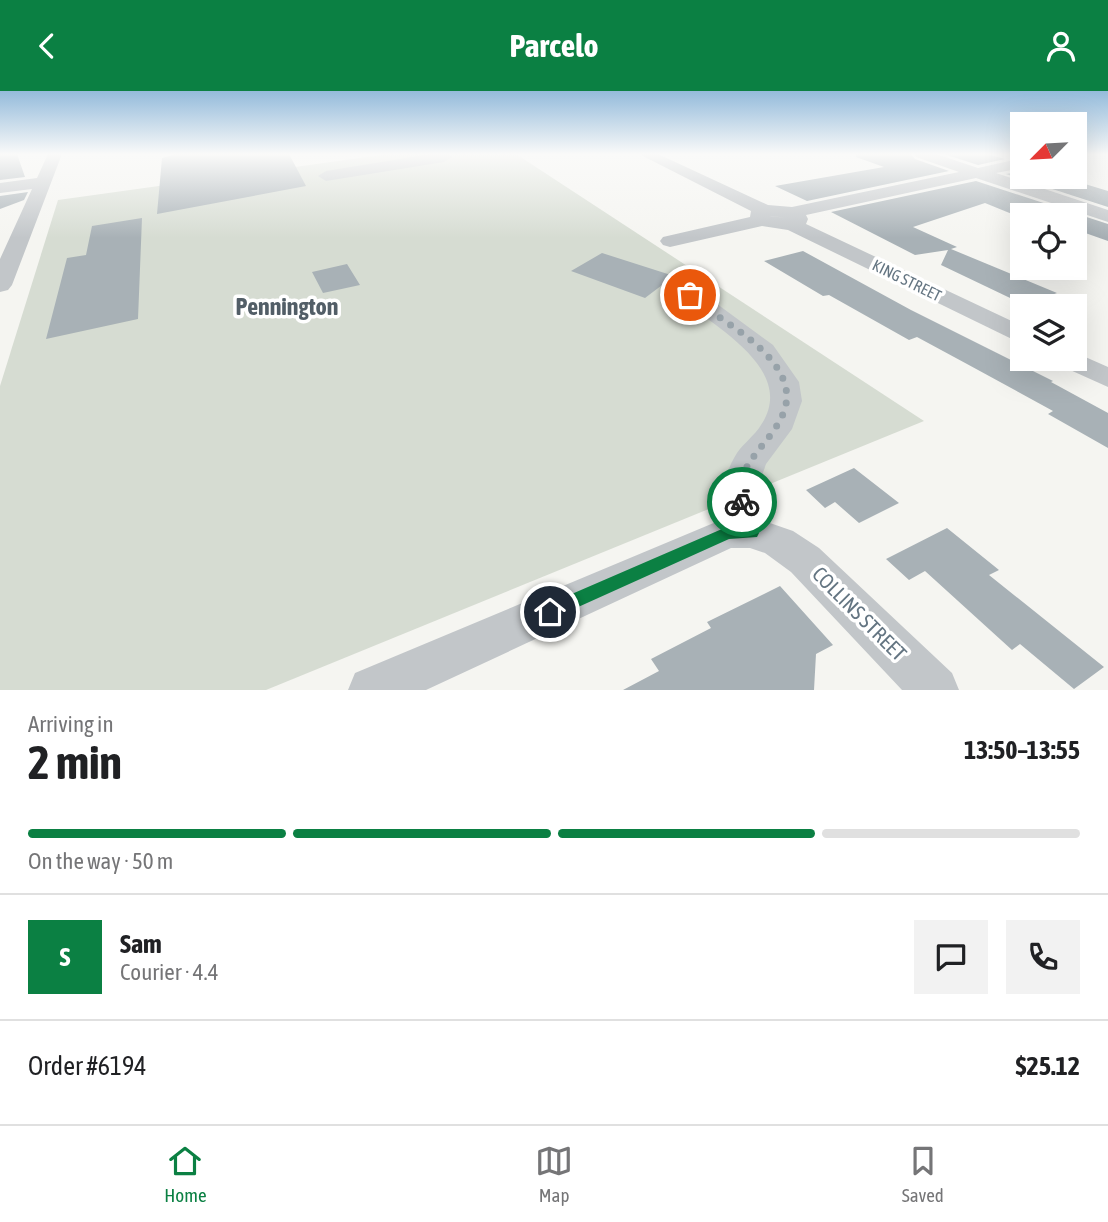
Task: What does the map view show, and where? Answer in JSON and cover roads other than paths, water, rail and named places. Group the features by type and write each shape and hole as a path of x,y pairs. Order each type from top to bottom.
{"street":[{"path":"0,188 43,182"},
{"path":"0,285 43,182"},
{"path":"700,182 763,215 791,219 939,182"},
{"path":"1003,182 1108,216"},
{"path":"670,241 763,215"},
{"name":"KING STREET","path":"791,219 1010,330"},
{"path":"690,295 763,351 785,382 788,401 776,429 750,460 738,493 765,537"},
{"path":"1087,368 1108,378"},
{"path":"372,690 727,533 765,537"},
{"name":"COLLINS STREET","path":"765,537 805,560 935,690"}],"district":[{"name":"Pennington","path":"287,307"}]}
